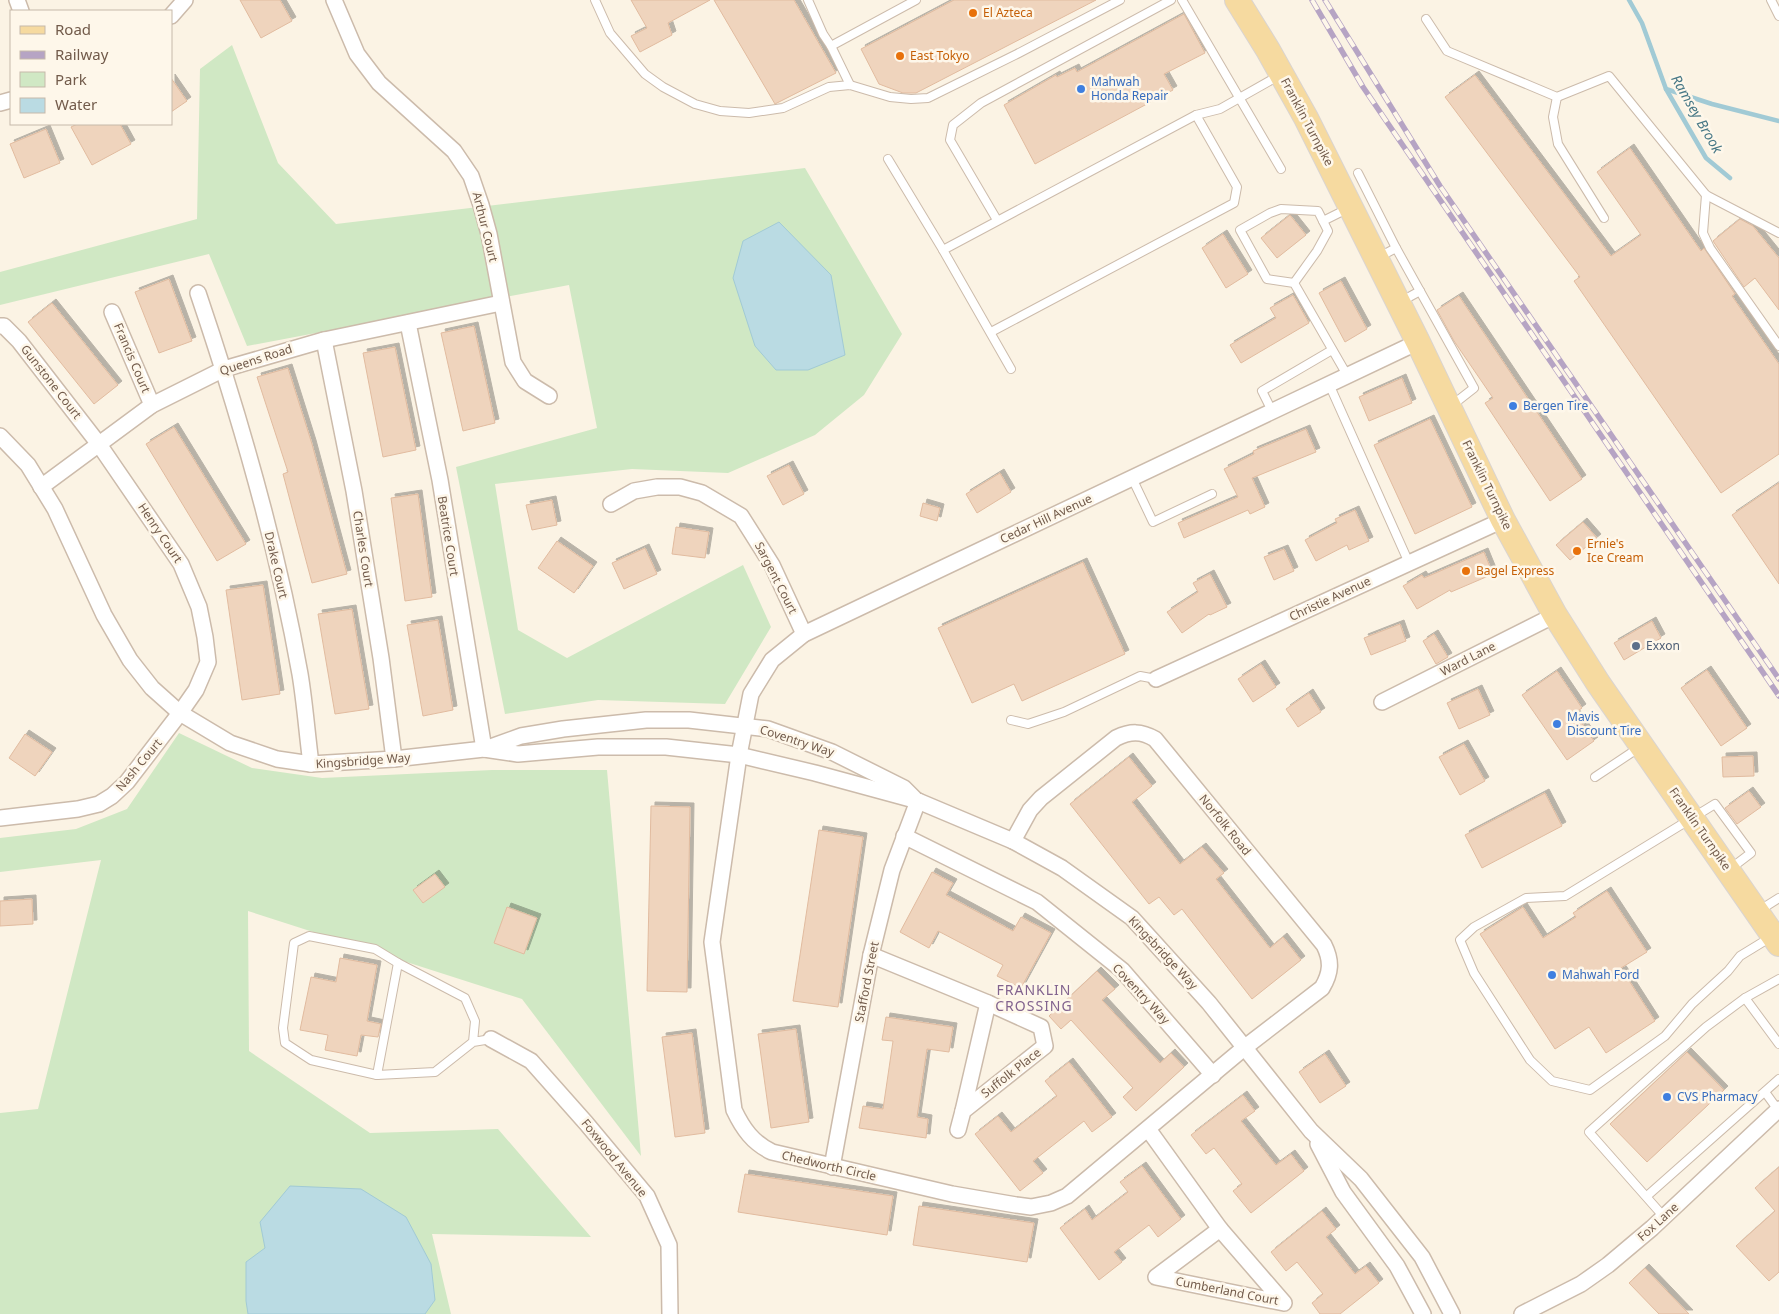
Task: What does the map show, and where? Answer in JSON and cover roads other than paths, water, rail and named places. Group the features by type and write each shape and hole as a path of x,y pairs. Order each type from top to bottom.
{"main road":[{"name":"Franklin Turnpike","path":"1238,0 1282,74 1350,207 1386,253 1398,303 1503,520 1555,615 1598,683 1776,940"}],"street":[{"path":"172,15 185,0"},
{"name":"Arthur Court","path":"334,0 357,54 379,82 454,152 471,176 489,234 513,362 525,380 549,396"},
{"name":"Drake Court","path":"198,293 224,369 256,477 279,573 300,675 311,764"},
{"name":"Queens Road","path":"41,487 98,443 152,405 224,369 324,340 501,303"},
{"name":"Francis Court","path":"112,312 152,405"},
{"name":"Beatrice Court","path":"408,323 440,480 484,749"},
{"name":"Gunstone Court","path":"0,326 4,326 19,341 98,443"},
{"name":"Charles Court","path":"324,340 354,491 381,658 394,759"},
{"name":"Cedar Hill Avenue","path":"740,755 750,694 772,660 804,634 1418,342"},
{"name":"Kingsbridge Way","path":"0,436 28,466 55,509 104,615 130,660 152,688 180,713 230,743 277,759 311,764 394,759 484,749 518,754 598,747 666,747 740,755"},
{"name":"Henry Court","path":"98,443 181,564 199,607 208,662 196,690 180,713"},
{"name":"Sargent Court","path":"611,504 634,491 657,487 680,487 702,493 741,516 772,565 804,634"},
{"name":"Christie Avenue","path":"1156,679 1503,520"},
{"name":"Ward Lane","path":"1382,702 1555,615"},
{"name":"Nash Court","path":"0,818 78,809 99,804 112,796 127,782 180,713"},
{"name":"Coventry Way","path":"484,749 521,736 563,729 646,720 689,720 745,726 768,729 832,752 904,788 918,801"},
{"name":"Norfolk Road","path":"1013,840 1030,810 1041,798 1116,738 1126,733 1136,732 1154,739 1324,945 1329,956 1330,968 1328,978 1322,988 1244,1048"},
{"name":"Coventry Way","path":"740,755 918,801"},
{"name":"Chedworth Circle","path":"740,755 712,942 734,1110 741,1126 752,1140 765,1149 832,1167 952,1194 1031,1207 1052,1203 1067,1196 1244,1048"},
{"name":"Kingsbridge Way","path":"918,801 1013,840 1062,868 1132,918 1209,1003 1311,1131 1361,1179 1422,1257 1452,1314"},
{"name":"Stafford Street","path":"832,1167 871,955 892,870 918,801"},
{"name":"Coventry Way","path":"904,836 1037,902 1122,970 1213,1074"},
{"name":"Suffolk Place","path":"871,955 1041,1027 1046,1046 963,1111"},
{"name":"Suffolk Place","path":"958,1130 988,1003"},
{"name":"Foxwood Avenue","path":"491,1039 531,1061 647,1196 669,1245 670,1314"},
{"name":"Fox Lane","path":"1522,1314 1581,1284 1608,1264 1664,1217 1779,1110"},
{"name":"Cumberland Court","path":"1148,1129 1220,1229 1284,1302 1156,1277 1220,1229"},
{"name":"Kingsbridge Way","path":"1311,1131 1343,1192 1397,1266 1423,1314"}],"lane":[{"path":"595,0 610,33 646,74 663,87 695,104 720,112 764,111 783,108 829,86 850,85 890,97 928,98 1120,0"},
{"path":"808,0 823,34 832,46 850,85"},
{"path":"832,46 916,0"},
{"path":"997,220 950,140 952,125 981,103 1171,0"},
{"path":"1182,0 1281,169"},
{"path":"1771,0 1779,16"},
{"path":"1426,19 1447,51 1557,97 1609,76 1706,195 1779,233"},
{"path":"943,250 1196,115 1220,109 1282,74"},
{"path":"1557,97 1553,117 1558,144 1604,218"},
{"path":"991,332 1234,203 1237,187 1196,115"},
{"path":"888,158 1011,368"},
{"path":"1358,174 1386,253 1420,291 1474,388 1450,408"},
{"path":"1706,195 1702,234 1779,346"},
{"path":"1323,220 1350,207"},
{"path":"1294,284 1317,251 1328,231 1318,211 1281,209 1240,230 1267,279 1294,284 1347,375"},
{"path":"1398,303 1420,291"},
{"path":"1272,411 1262,391 1332,350"},
{"path":"1329,384 1409,563"},
{"path":"1132,478 1153,522 1212,494"},
{"path":"1011,720 1028,724 1064,712 1140,676 1156,679"},
{"path":"1595,776 1642,746"},
{"path":"1692,817 1565,896 1526,898 1474,928 1460,940 1474,973 1530,1060 1552,1081 1590,1090 1665,1036 1692,1004 1728,971 1740,956 1776,940"},
{"path":"1757,912 1779,898"},
{"path":"472,1042 475,1022 465,998 375,949 309,936 294,943 283,1028 285,1043 311,1060 377,1075 435,1072 472,1042 491,1039"},
{"path":"377,1075 398,963"},
{"path":"1664,1217 1589,1132 1706,1027 1745,998 1779,979"},
{"path":"1745,998 1779,1044"},
{"path":"1647,1196 1779,1078"},
{"path":"1765,1092 1779,1110"}],"water":[{"path":"779,222 831,275 845,355 808,370 776,370 755,346 733,278 743,241"},
{"path":"290,1186 361,1189 406,1217 431,1264 435,1300 425,1314 248,1314 246,1262 265,1248 260,1222"}],"waterway":[{"name":"Ramsey Brook","path":"1629,0 1642,23 1666,89 1706,158 1730,178"},
{"path":"1666,89 1712,104 1779,121"}],"railway":[{"path":"1312,0 1363,87 1779,696"},
{"path":"1325,0 1440,186 1779,679"}],"place":[{"name":"El Azteca","path":"973,13"},
{"name":"East Tokyo","path":"900,56"},
{"name":"Mahwah Honda Repair","path":"1081,89"},
{"name":"Bergen Tire","path":"1513,406"},
{"name":"Ernie's Ice Cream","path":"1577,551"},
{"name":"Bagel Express","path":"1466,571"},
{"name":"Exxon","path":"1636,646"},
{"name":"Mavis Discount Tire","path":"1557,724"},
{"name":"Mahwah Ford","path":"1552,975"},
{"name":"CVS Pharmacy","path":"1667,1097"}],"district":[{"name":"FRANKLIN CROSSING","path":"1034,998"}]}
